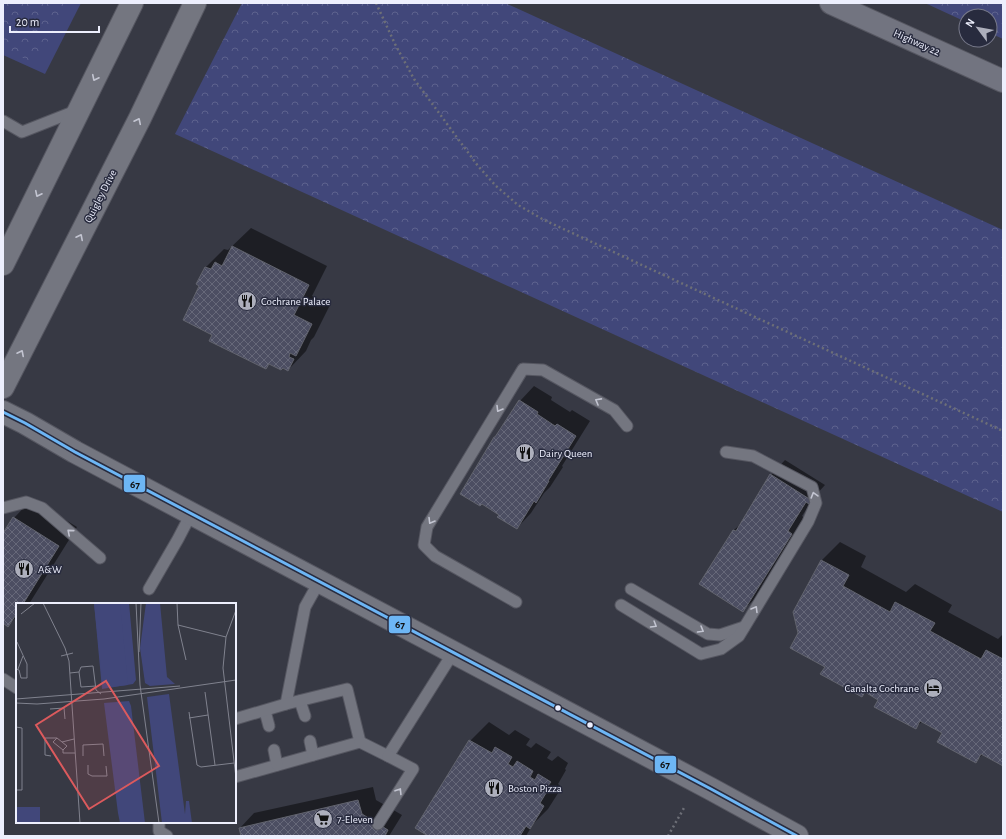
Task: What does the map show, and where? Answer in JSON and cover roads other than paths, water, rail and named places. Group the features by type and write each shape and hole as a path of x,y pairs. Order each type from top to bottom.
{"main road":[{"name":"Highway 22","path":"831,3 1003,81"}],"street":[{"path":"3,264 132,3"},
{"name":"Quigley Drive","path":"3,387 136,125 195,3"},
{"path":"3,412 191,514 798,836"}],"lane":[{"path":"3,121 22,132 80,109"},
{"path":"516,602 435,556 424,545 427,527 523,369 543,370 614,410 627,426"},
{"path":"621,605 701,654 721,649 738,636 808,522 816,503 812,487 753,456 726,452"},
{"path":"3,508 26,502 42,508 100,558"},
{"path":"149,589 191,514"},
{"path":"286,704 305,607 320,582"},
{"path":"631,589 708,634 720,635 744,627"},
{"path":"388,756 453,652"},
{"path":"3,679 16,687"},
{"path":"236,719 286,704 347,690 360,742"},
{"path":"300,701 305,716"},
{"path":"264,711 269,726"},
{"path":"310,741 313,756"},
{"path":"236,777 360,742 412,770 378,824"},
{"path":"274,750 277,765"},
{"path":"159,823 159,831 167,836"}],"place":[{"name":"Cochrane Palace","path":"247,301"},
{"name":"Dairy Queen","path":"525,453"},
{"name":"A&W","path":"24,569"},
{"name":"Canalta Cochrane","path":"933,688"},
{"name":"Boston Pizza","path":"494,788"},
{"name":"7-Eleven","path":"323,819"}]}
